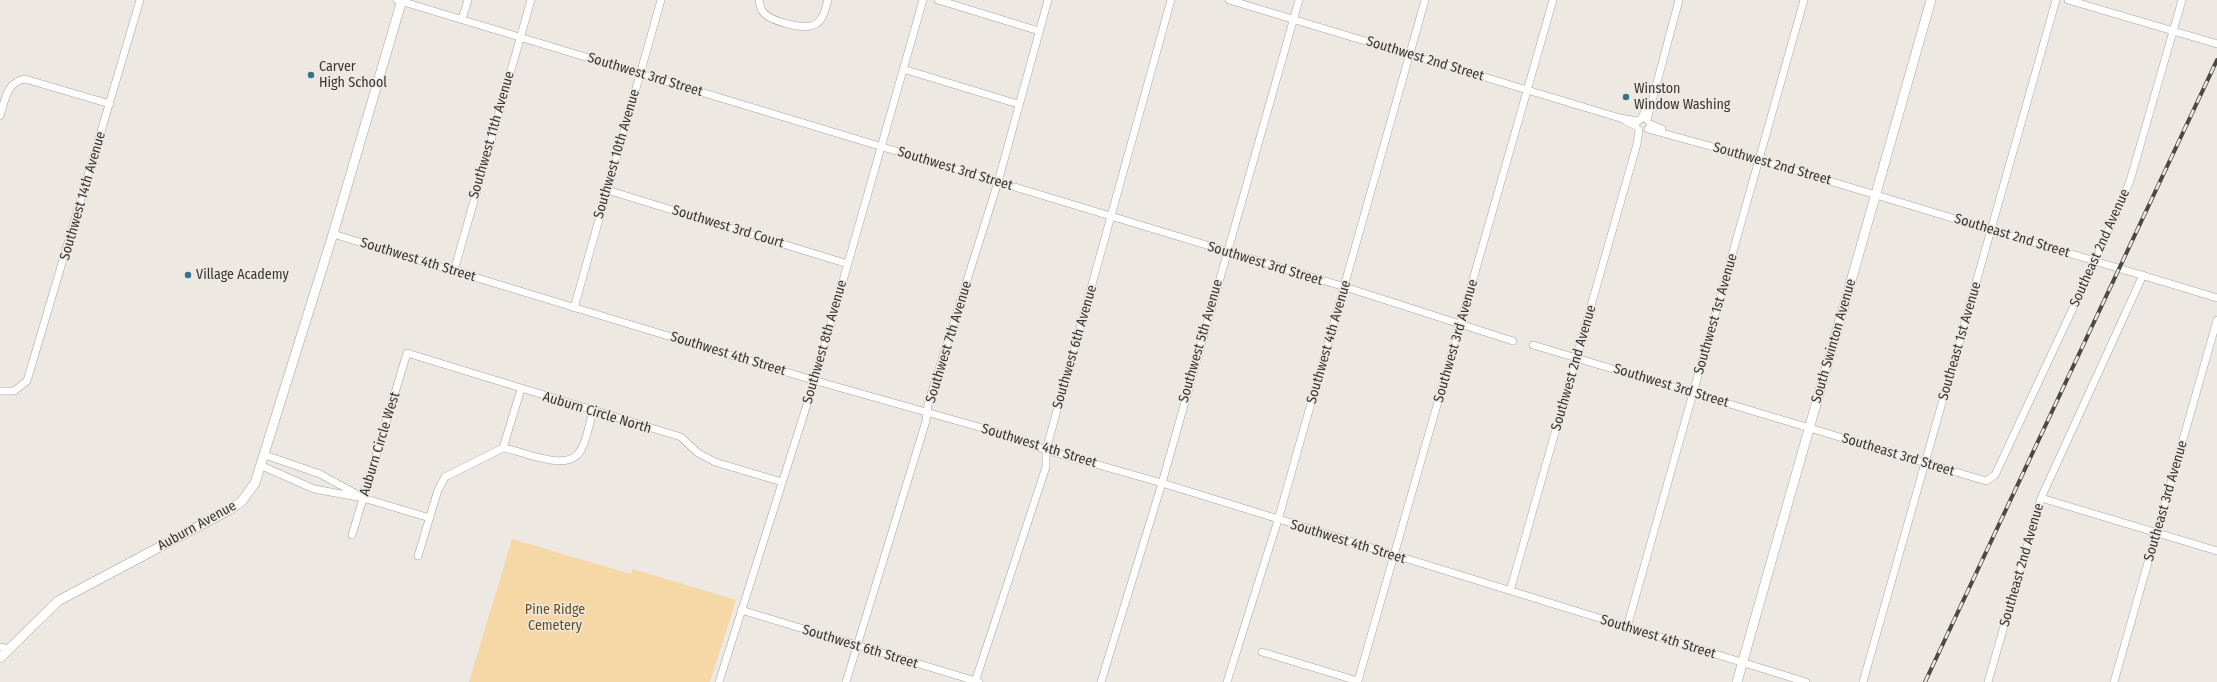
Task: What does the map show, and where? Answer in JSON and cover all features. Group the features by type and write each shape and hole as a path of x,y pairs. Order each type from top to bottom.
{"street":[{"name":"Southwest 14th Avenue","path":"0,391 9,392 20,389 27,381 140,0"},
{"name":"Southwest 3rd Street","path":"400,0 1345,288 1513,341"},
{"name":"Auburn Avenue","path":"0,658 40,617 58,601 237,504 255,483 262,466 333,234 400,0"},
{"path":"462,19 468,0"},
{"name":"Southwest 11th Avenue","path":"454,271 520,37 532,0"},
{"name":"Southwest 10th Avenue","path":"574,308 661,0"},
{"path":"759,0 763,11 767,16 799,26 810,27 820,20 828,0"},
{"name":"Southwest 8th Avenue","path":"719,682 815,379 923,0"},
{"path":"938,0 1039,31"},
{"name":"Southwest 7th Avenue","path":"846,682 858,647 928,414 928,404 998,182 1018,104 1048,0"},
{"name":"Southwest 6th Avenue","path":"977,682 1046,467 1046,450 1112,217 1171,0"},
{"name":"Southwest 6th Avenue","path":"1169,10 1175,0"},
{"name":"Southwest 2nd Street","path":"1229,0 1643,125 1662,129 1668,135 1760,160 1876,195"},
{"name":"Southwest 5th Avenue","path":"1101,682 1162,483 1226,252 1299,0"},
{"name":"Southwest 4th Avenue","path":"1228,682 1278,520 1345,288 1425,0"},
{"name":"Southwest 3rd Avenue","path":"1358,681 1553,0"},
{"name":"Southwest 2nd Avenue","path":"1510,591 1678,0"},
{"name":"Southwest 1st Avenue","path":"1627,627 1804,0"},
{"name":"South Swinton Avenue","path":"1737,682 1931,0"},
{"name":"Southeast 1st Avenue","path":"1863,682 2056,0"},
{"path":"2068,0 2217,44"},
{"name":"Southeast 2nd Avenue","path":"1986,481 1995,475 2095,261 2130,181 2182,0"},
{"path":"903,69 1018,104"},
{"path":"0,116 7,92 14,83 25,80 110,104"},
{"name":"Southwest 3rd Court","path":"607,190 848,264"},
{"name":"Southeast 2nd Street","path":"1876,195 2217,298"},
{"name":"Southwest 4th Street","path":"333,234 806,378 815,379 928,414 1000,433 1046,450 1162,483 1394,556 1806,682"},
{"name":"Southeast 2nd Avenue","path":"1988,682 2041,498 2143,275"},
{"name":"Southeast 3rd Avenue","path":"2114,682 2217,320"},
{"name":"Southwest 3rd Street","path":"1533,344 1809,428"},
{"name":"Auburn Circle North","path":"407,353 593,412 681,438 698,453 715,462 782,482"},
{"name":"Auburn Circle West","path":"352,535 407,353"},
{"path":"503,448 521,389"},
{"path":"418,556 438,490 445,477 503,448 557,462 569,461 582,449 593,412"},
{"name":"Southeast 3rd Street","path":"1809,428 1986,481"},
{"path":"265,455 320,474 363,498"},
{"path":"262,466 314,489 363,498 430,518"},
{"path":"2041,498 2217,551"},
{"name":"Southwest 6th Street","path":"741,610 858,647 977,682"},
{"path":"0,647 9,649"},
{"path":"1262,652 1358,681"}],"green space":[{"name":"Pine Ridge Cemetery","path":"512,539 631,574 633,569 736,600 710,682 469,682"}],"railway":[{"path":"1925,682 2217,60"}],"place":[{"name":"Carver High School","path":"311,75"},
{"name":"Winston Window Washing","path":"1626,97"},
{"name":"Village Academy","path":"188,275"}]}
